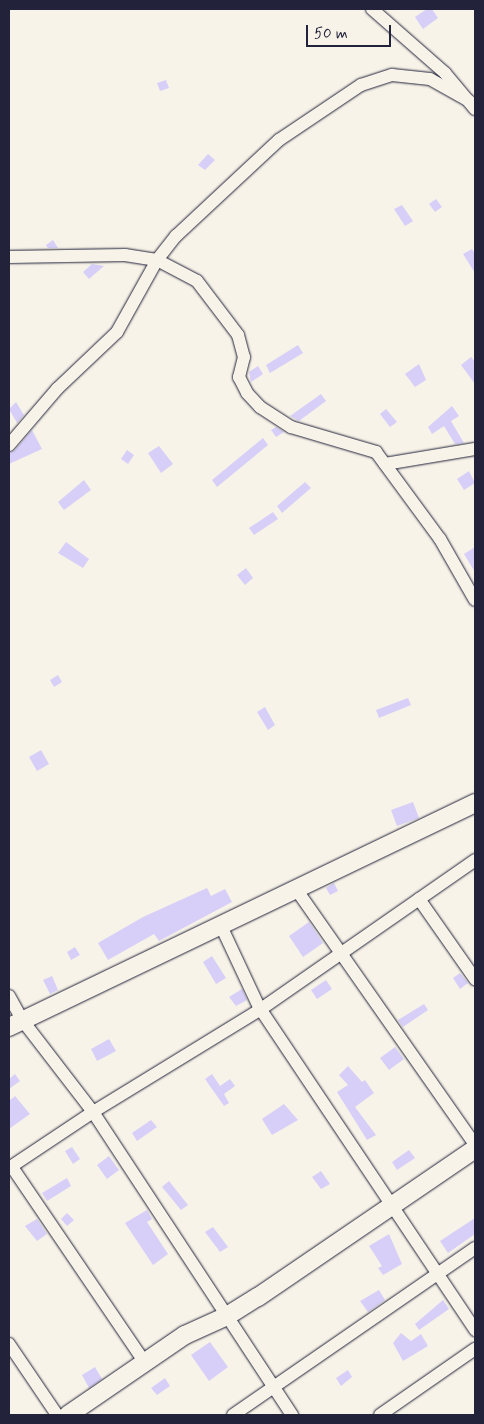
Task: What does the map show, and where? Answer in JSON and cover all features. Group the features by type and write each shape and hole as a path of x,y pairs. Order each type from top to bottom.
{"street":[{"path":"372,9 445,73 472,105"},
{"path":"9,445 57,389 117,332 157,260 176,236 279,140 362,86 392,75 430,79 472,105"},
{"path":"9,257 125,255 157,260 197,281 226,316 243,346 239,377 247,393 260,407 291,427 376,452 440,539 475,600"},
{"path":"385,464 475,450"},
{"path":"16,1024 296,889 474,806"},
{"path":"145,1363 10,1167 93,1112 261,1009 475,860"},
{"path":"296,889 475,1145"},
{"path":"419,899 475,979"},
{"path":"220,926 261,1009 391,1207 475,1330"},
{"path":"9,996 16,1024 93,1112 292,1415"},
{"path":"68,1415 185,1335 227,1316 475,1149"},
{"path":"233,1415 436,1273 475,1248"},
{"path":"9,1344 57,1415"},
{"path":"380,1415 475,1349"}],"building":[{"path":"427,9 432,9 438,18 423,29 415,17"},
{"path":"166,80 169,88 160,91 157,83"},
{"path":"208,154 215,160 205,170 198,165"},
{"path":"436,199 442,207 435,212 429,204"},
{"path":"402,205 413,221 405,226 394,209"},
{"path":"53,240 58,248 48,248 46,245"},
{"path":"472,249 475,254 475,273 463,254"},
{"path":"92,264 104,266 89,279 83,272"},
{"path":"298,345 303,353 270,373 266,365"},
{"path":"471,357 475,362 475,384 461,365"},
{"path":"419,364 426,380 415,387 405,374"},
{"path":"258,366 263,374 251,382 249,372"},
{"path":"321,394 326,401 299,421 290,416"},
{"path":"16,402 24,415 17,423 9,409"},
{"path":"452,406 459,416 451,421 464,443 455,444 444,426 432,434 428,427"},
{"path":"386,409 397,422 390,427 380,414"},
{"path":"276,427 284,432 276,437 271,430"},
{"path":"32,430 42,449 9,464 9,453 15,450"},
{"path":"263,438 268,445 217,487 212,480"},
{"path":"159,446 173,464 161,473 148,453"},
{"path":"127,450 134,455 128,464 121,459"},
{"path":"469,471 475,483 464,490 457,479"},
{"path":"84,480 91,490 64,510 58,502"},
{"path":"305,482 311,488 282,513 277,506"},
{"path":"273,512 278,519 254,535 249,528"},
{"path":"66,542 89,559 83,568 58,553"},
{"path":"475,547 475,572 464,554"},
{"path":"246,568 253,578 245,585 237,575"},
{"path":"58,675 62,682 54,687 50,680"},
{"path":"408,698 411,705 379,718 376,710"},
{"path":"265,707 275,725 268,730 257,712"},
{"path":"41,750 49,764 37,771 29,757"},
{"path":"413,802 419,818 397,826 391,810"},
{"path":"334,883 338,891 330,895 326,888"},
{"path":"207,888 211,896 225,889 232,902 159,941 154,934 108,960 98,943 143,917"},
{"path":"309,922 323,943 303,957 289,936"},
{"path":"75,947 80,955 71,960 67,952"},
{"path":"212,956 226,978 216,984 203,962"},
{"path":"460,973 468,983 460,989 453,978"},
{"path":"52,976 58,990 50,994 43,980"},
{"path":"326,980 332,989 317,999 311,990"},
{"path":"242,989 247,1000 236,1006 229,997"},
{"path":"424,1004 428,1010 403,1027 398,1020"},
{"path":"109,1039 116,1051 97,1061 91,1049"},
{"path":"395,1047 404,1059 389,1070 380,1058"},
{"path":"348,1066 362,1082 365,1080 374,1093 355,1107 376,1135 367,1140 337,1092 348,1085 339,1075"},
{"path":"15,1074 20,1081 9,1089 9,1079"},
{"path":"212,1074 220,1086 230,1079 235,1086 224,1094 229,1103 224,1106 205,1079"},
{"path":"15,1096 30,1114 9,1129 9,1101"},
{"path":"284,1104 298,1120 272,1135 262,1119"},
{"path":"151,1120 157,1127 137,1141 132,1133"},
{"path":"72,1147 80,1159 73,1164 65,1151"},
{"path":"409,1150 415,1158 397,1170 392,1162"},
{"path":"109,1156 119,1170 107,1179 97,1165"},
{"path":"321,1171 330,1184 321,1189 312,1177"},
{"path":"67,1178 71,1186 47,1201 42,1193"},
{"path":"169,1181 188,1205 181,1210 162,1187"},
{"path":"147,1210 152,1219 147,1222 168,1254 153,1265 125,1223"},
{"path":"67,1213 74,1220 67,1226 61,1219"},
{"path":"475,1218 475,1234 448,1253 440,1241"},
{"path":"37,1219 47,1234 37,1241 25,1226"},
{"path":"213,1227 228,1247 220,1252 205,1232"},
{"path":"389,1234 402,1264 383,1275 378,1268 382,1266 369,1246"},
{"path":"379,1290 385,1300 368,1312 360,1301"},
{"path":"443,1300 449,1309 419,1330 415,1324"},
{"path":"401,1333 411,1341 421,1334 428,1346 403,1361 393,1343"},
{"path":"210,1342 228,1367 209,1381 191,1355"},
{"path":"95,1367 102,1379 89,1388 82,1375"},
{"path":"348,1370 352,1377 341,1386 336,1378"},
{"path":"165,1378 170,1386 157,1395 151,1388"}]}
